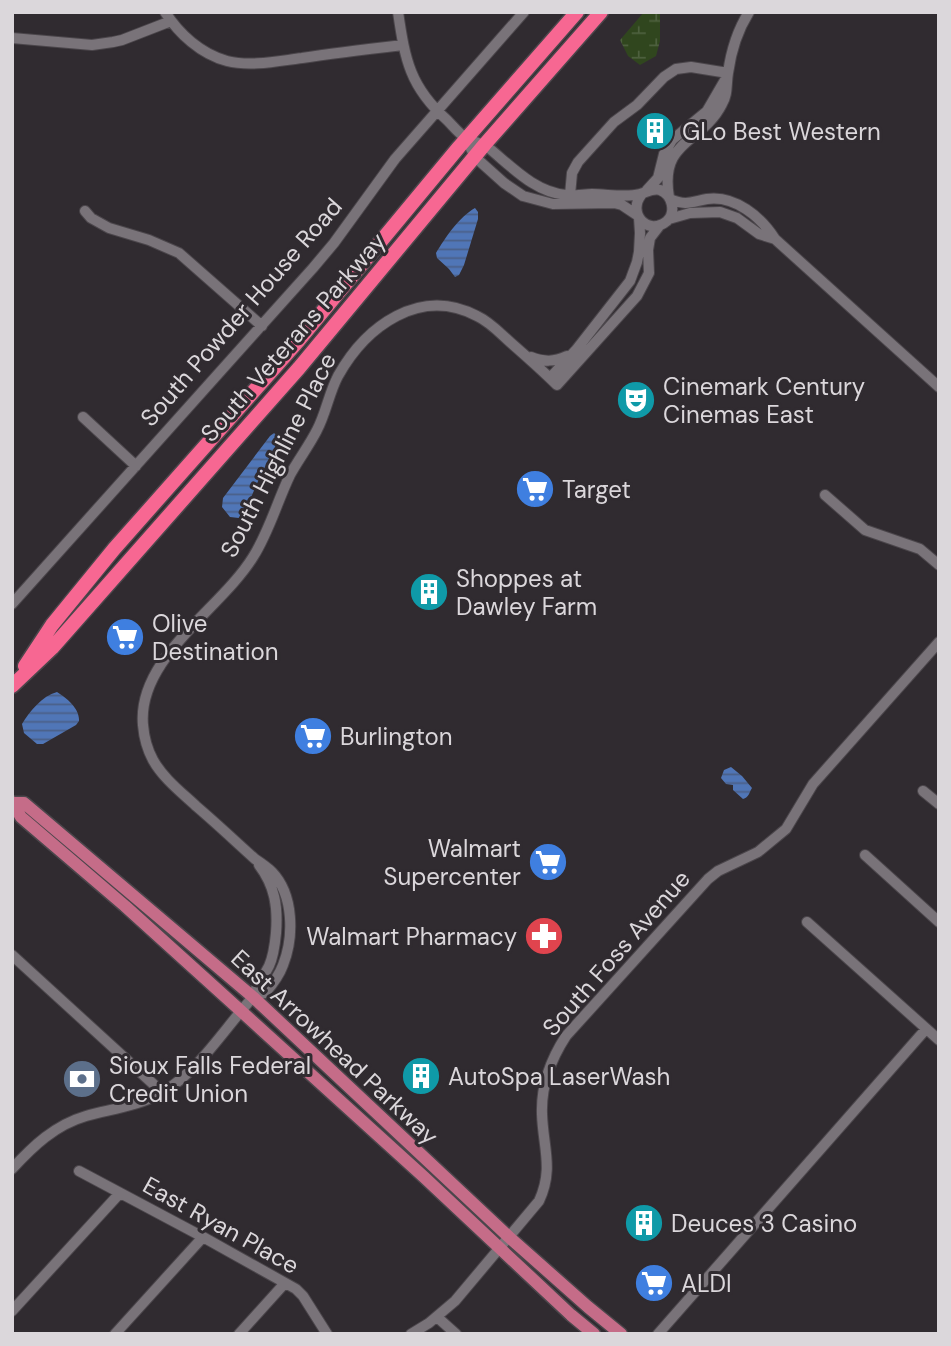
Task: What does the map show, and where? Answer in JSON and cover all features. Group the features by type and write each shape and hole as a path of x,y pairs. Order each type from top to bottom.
{"highway":[{"name":"South Veterans Parkway","path":"12,686 52,625 114,549 299,341 466,138 577,12"},
{"name":"South Veterans Parkway","path":"12,686 52,648 299,369 485,144 601,12"}],"main road":[{"name":"East Arrowhead Parkway","path":"594,1334 241,1010 21,817 13,803 24,803 254,996 509,1237 621,1334"}],"street":[{"path":"398,12 407,65 427,101 466,138 475,157 510,188 545,203 622,205 647,225 653,226 701,212 720,212 737,218 759,234 775,239"},
{"name":"South Powder House Road","path":"12,604 327,251 395,159 524,12"},
{"path":"554,381 637,296 649,273 650,238 672,210 667,180 674,155 680,146 702,130 717,114 727,92 738,32 749,12"},
{"path":"12,38 92,45 122,40 168,17 187,38 208,54 226,61 263,62 403,45"},
{"path":"570,195 572,173 578,162 614,122 637,105 664,77 676,69 691,67 728,75"},
{"path":"554,381 633,275 639,246 636,204 657,178 672,140 707,111 728,75"},
{"path":"466,138 485,144 538,187 554,193 625,195 655,189 669,198 687,204 715,199 741,206 758,217 775,239 939,387"},
{"path":"85,211 91,218 109,228 149,240 179,253 262,326"},
{"name":"South Highline Place","path":"255,859 273,889 276,925 273,954 256,985 254,996 265,993 279,973 288,946 290,926 286,899 277,878 266,866 255,859 159,770 145,741 142,722 144,698 150,681 167,655 253,557 290,475 318,428 339,375 378,328 413,309 432,306 452,307 479,316 554,381"},
{"path":"519,350 531,357 548,361 564,358 576,350"},
{"path":"83,417 136,467"},
{"path":"825,495 865,530 919,549 939,565"},
{"name":"South Foss Avenue","path":"411,1334 455,1301 534,1209 545,1186 548,1161 542,1111 545,1087 556,1054 566,1036 708,878 758,852 786,829 813,784 939,642"},
{"path":"923,791 939,804"},
{"path":"865,855 939,922"},
{"path":"807,922 939,1040"},
{"path":"12,956 162,1092"},
{"path":"12,1168 38,1142 67,1124 83,1117 141,1102 162,1092 188,1072 254,996"},
{"path":"658,1334 926,1029"},
{"name":"East Ryan Place","path":"79,1171 296,1289 327,1334"},
{"path":"12,1311 120,1193"},
{"path":"115,1334 202,1237"},
{"path":"239,1334 285,1283"},
{"path":"437,1317 456,1334"}],"green space":[{"path":"644,12 660,12 660,41 656,56 640,65 628,56 620,40"}],"water":[{"path":"475,208 478,219 464,265 455,277 437,258 436,253 458,222"},
{"path":"274,433 278,436 275,446 248,503 239,518 230,517 222,507 223,498"},
{"path":"57,692 75,708 79,721 43,744 37,744 24,733 22,724 37,705"},
{"path":"731,767 752,788 743,799 733,790 733,785 726,784 721,778 724,770"}],"place":[{"name":"GLo Best Western","path":"655,131"},
{"name":"Cinemark Century Cinemas East","path":"636,400"},
{"name":"Target","path":"535,489"},
{"name":"Shoppes at Dawley Farm","path":"429,592"},
{"name":"Olive Destination","path":"125,637"},
{"name":"Burlington","path":"313,736"},
{"name":"Walmart Supercenter","path":"548,862"},
{"name":"Walmart Pharmacy","path":"544,936"},
{"name":"AutoSpa LaserWash","path":"421,1076"},
{"name":"Sioux Falls Federal Credit Union","path":"82,1079"},
{"name":"Deuces 3 Casino","path":"644,1223"},
{"name":"ALDI","path":"654,1283"}]}
